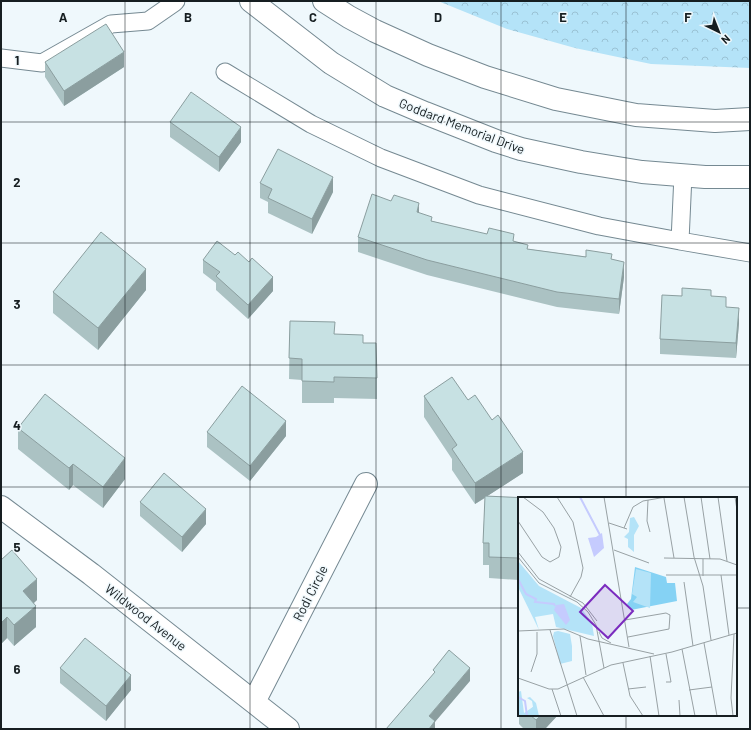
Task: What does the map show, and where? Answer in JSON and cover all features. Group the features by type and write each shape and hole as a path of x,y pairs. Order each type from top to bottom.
{"main road":[{"name":"Goddard Memorial Drive","path":"251,1 331,63 385,96 425,114 496,141 527,150 580,162 634,171 683,176 750,177"},
{"path":"324,1 375,31 428,55 485,77 556,99 636,115 715,121 750,119"},
{"name":"Rodi Circle","path":"254,702 366,484"},
{"name":"Wildwood Avenue","path":"1,507 91,574 288,729"}],"lane":[{"path":"1,58 42,63 111,24 148,21 176,1"},
{"path":"225,72 311,124 381,158 479,195 599,226 750,253"},
{"path":"680,241 683,176"}],"green space":[{"path":"438,1 750,1 750,68 651,64 575,48 507,29"}],"building":[{"path":"106,24 124,52 64,91 45,62"},
{"path":"191,92 241,127 219,157 170,122"},
{"path":"278,149 333,177 312,219 268,198 272,189 260,183"},
{"path":"372,194 391,201 394,195 419,203 417,212 432,217 431,221 487,234 489,228 514,234 513,241 528,245 527,249 586,257 586,250 612,254 611,259 624,262 619,299 557,292 427,260 358,237"},
{"path":"101,232 146,269 98,328 53,292"},
{"path":"217,241 235,255 238,252 249,262 252,258 273,277 248,305 216,276 220,272 203,260"},
{"path":"682,288 711,290 711,296 726,297 726,307 739,308 736,343 660,339 662,295 682,296"},
{"path":"290,321 335,322 334,334 363,335 363,343 376,343 377,378 334,377 334,382 302,381 302,359 289,358"},
{"path":"452,377 468,400 475,395 492,420 498,415 523,452 475,483 452,449 457,445 424,396"},
{"path":"242,386 286,421 250,466 207,432"},
{"path":"45,394 125,458 103,487 73,464 69,468 18,428"},
{"path":"164,473 206,509 182,537 140,502"},
{"path":"485,496 518,498 518,558 489,557 489,543 483,543"},
{"path":"12,550 37,579 23,591 36,606 14,625 7,617 1,623 1,560"},
{"path":"85,638 131,675 106,706 60,668"},
{"path":"449,650 470,668 429,716 435,721 429,729 386,729 435,672 433,670"},
{"path":"531,716 540,716 536,720"}]}
